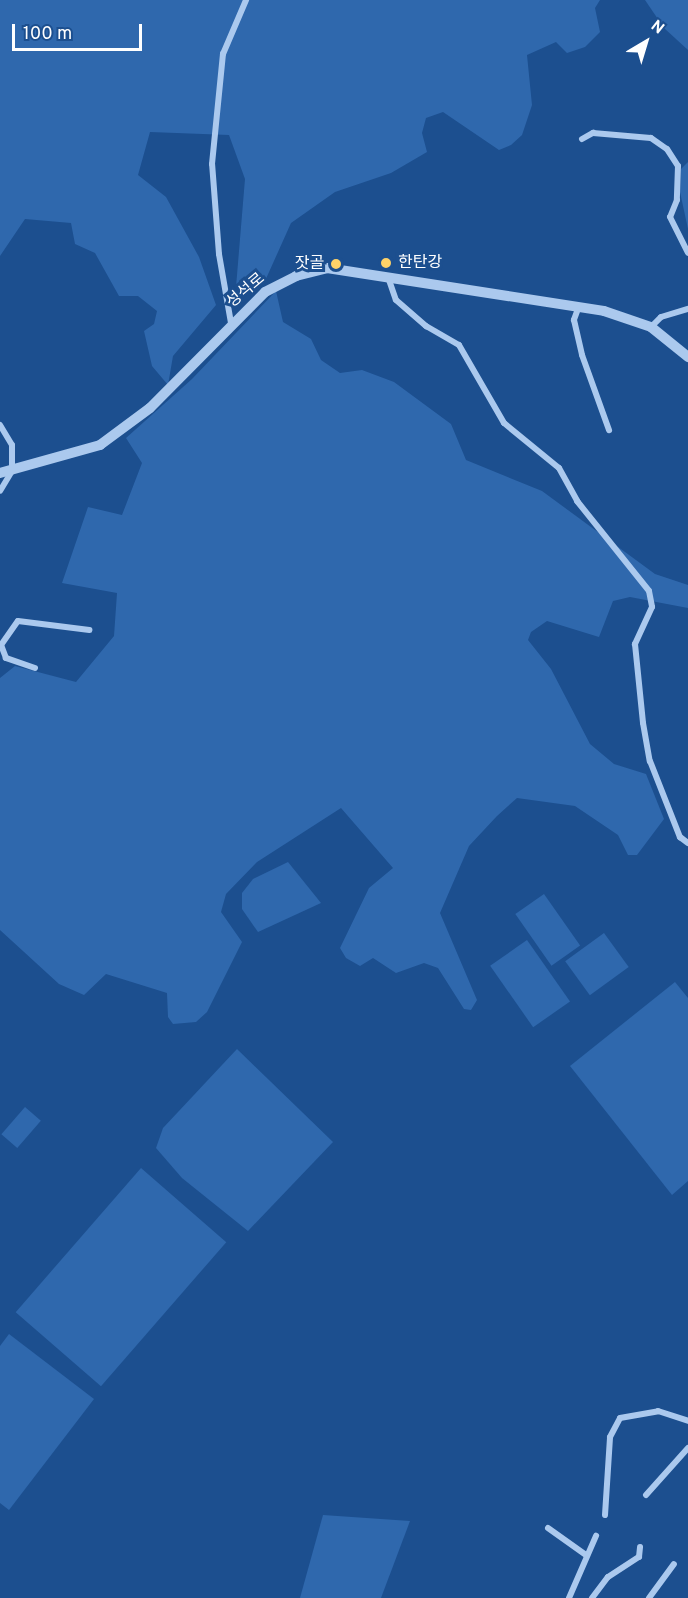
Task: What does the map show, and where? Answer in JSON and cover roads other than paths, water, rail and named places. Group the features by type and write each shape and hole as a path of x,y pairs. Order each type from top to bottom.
{"street":[{"path":"231,323 219,254 212,164 223,54 246,0"},
{"path":"582,139 593,133 651,138 667,149 678,166 676,201 669,217 688,253"},
{"name":"성석로","path":"0,473 100,445 126,428 265,292 296,276 327,268 579,305 651,327 688,357"},
{"path":"388,277 396,300 426,327 459,345 504,423 559,468 577,501 649,591 652,608 635,644 643,723 650,761 680,837 688,843"},
{"path":"579,305 574,320 582,355 609,430"},
{"path":"651,327 661,317 688,309"},
{"path":"0,425 12,445 12,471 0,491"},
{"path":"35,668 3,660 1,645 18,621 89,630"},
{"path":"605,1515 609,1445 620,1418 658,1411 688,1421"},
{"path":"646,1495 688,1449"},
{"path":"548,1528 586,1555"},
{"path":"569,1598 596,1536"},
{"path":"592,1598 608,1577 639,1557 640,1547"},
{"path":"649,1598 674,1564"}],"place":[{"name":"한탄강","path":"386,263"},
{"name":"잣골","path":"336,264"}]}
